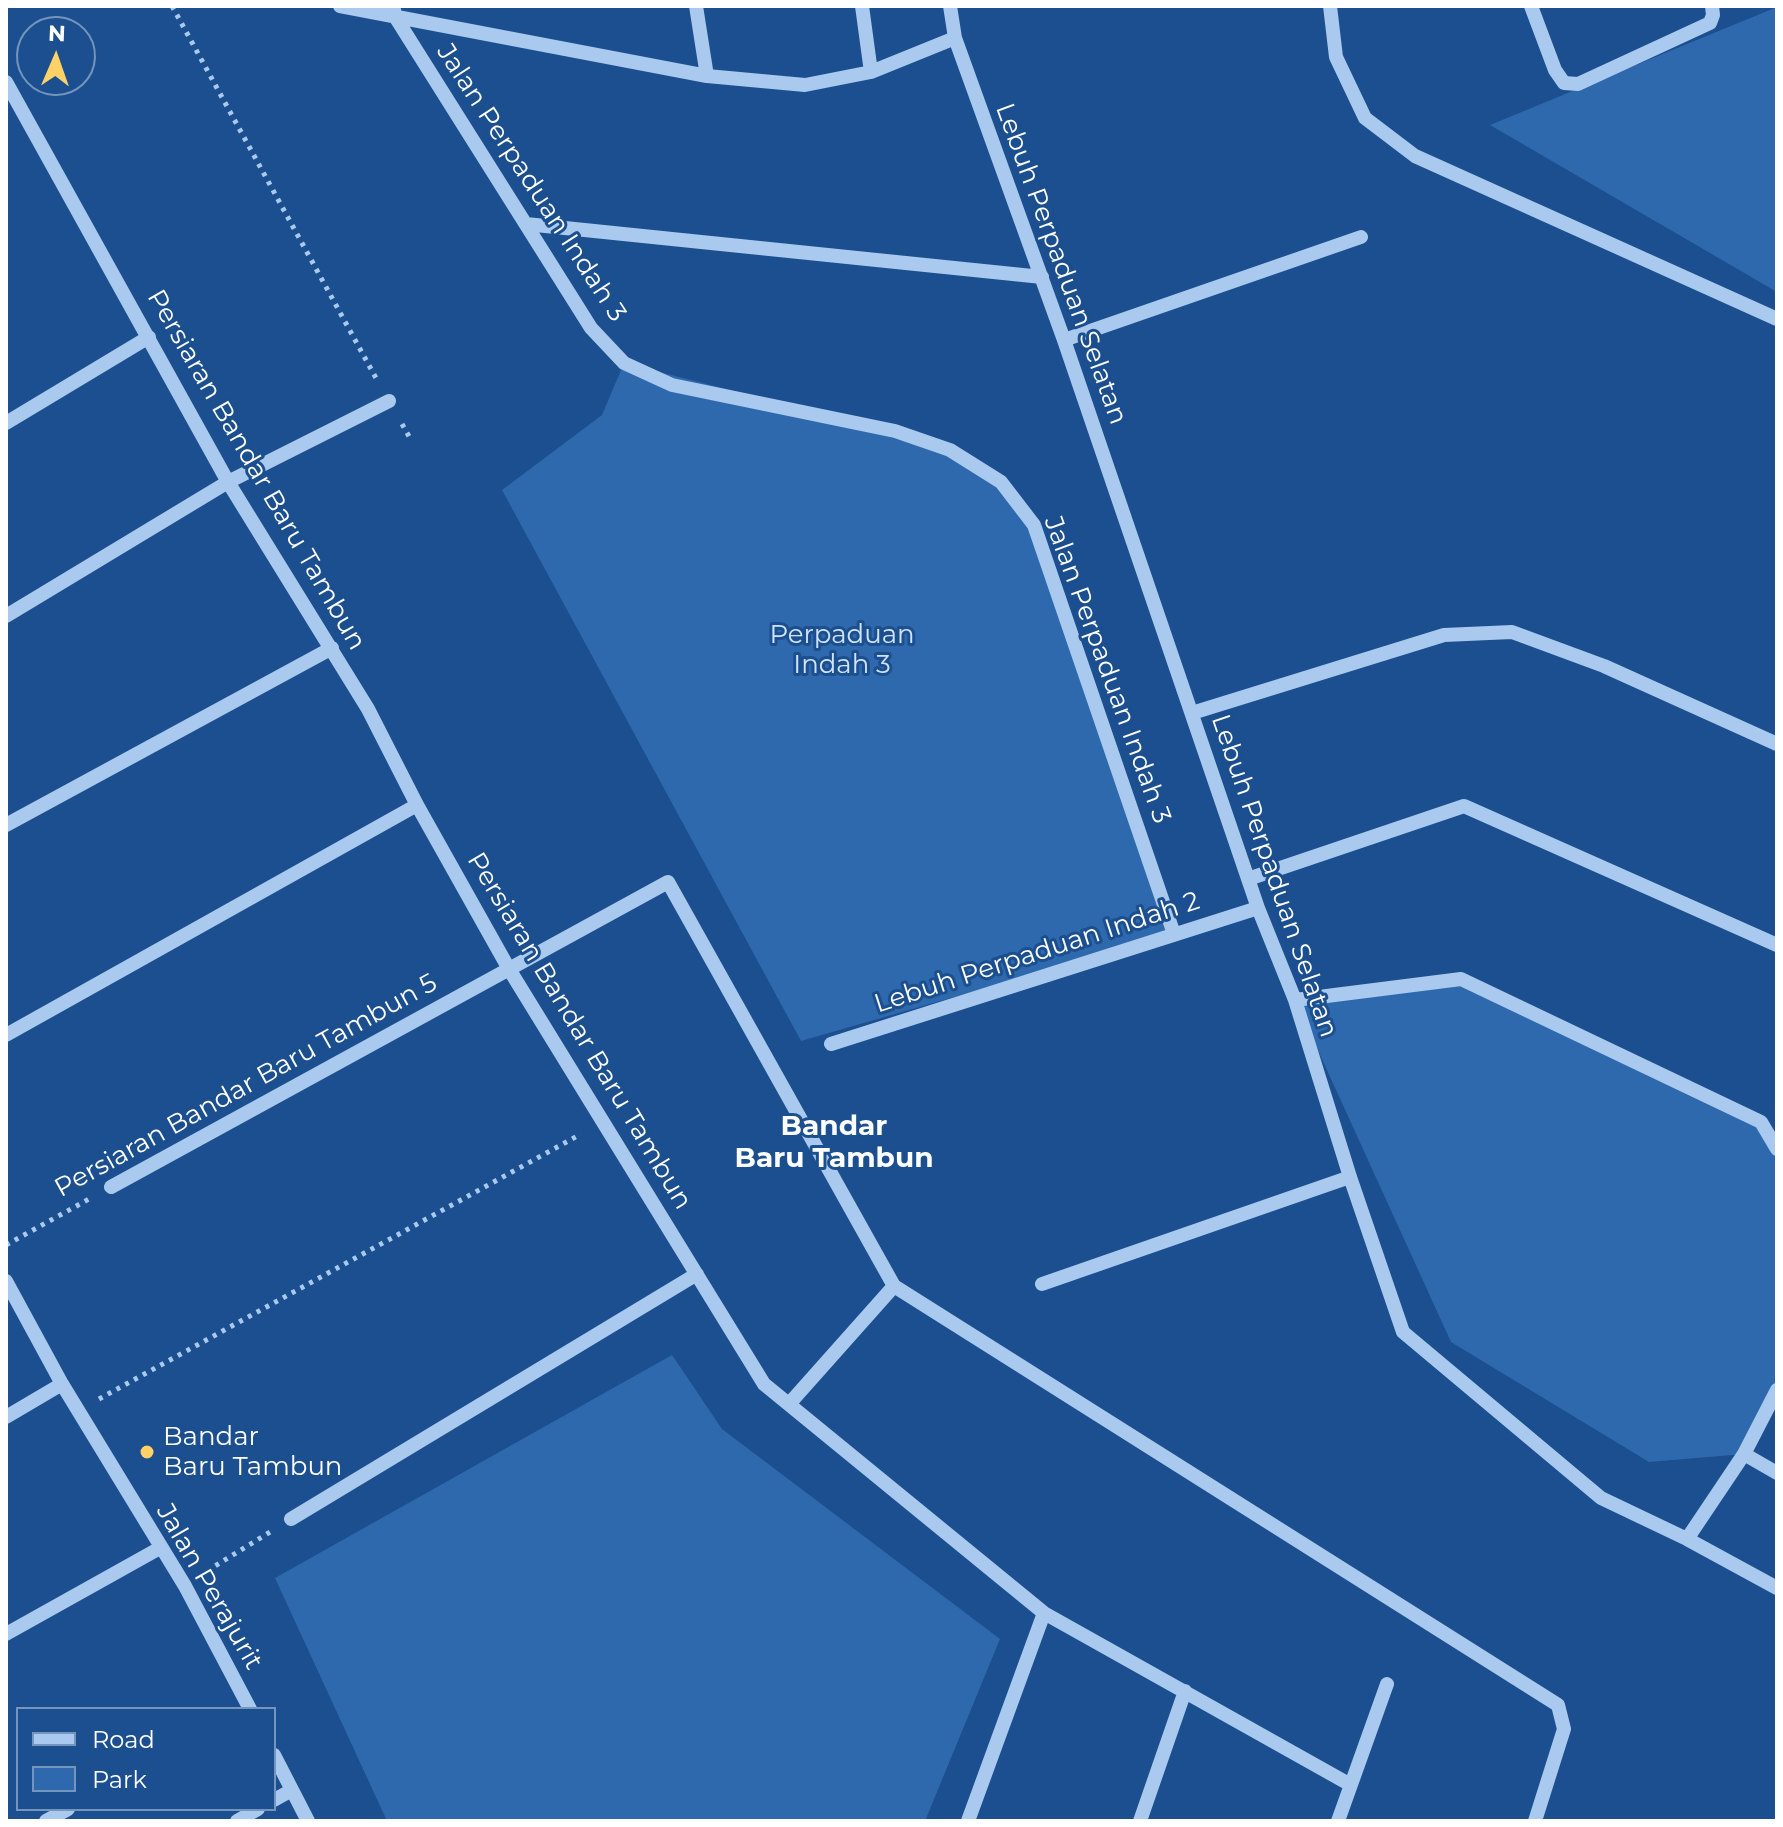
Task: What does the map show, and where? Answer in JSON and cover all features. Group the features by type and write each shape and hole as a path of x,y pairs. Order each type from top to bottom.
{"street":[{"path":"340,6 395,12 707,76 805,85 871,72 955,38"},
{"path":"696,6 707,76"},
{"path":"862,6 871,72"},
{"name":"Lebuh Perpaduan Selatan","path":"950,6 955,38 1064,340 1258,908 1295,1000 1350,1177 1403,1332 1601,1498 1687,1539 1777,1588"},
{"path":"1330,6 1336,57 1365,118 1415,156 1777,319"},
{"path":"1531,6 1555,70 1564,83 1578,84 1710,23 1712,6"},
{"name":"Jalan Perpaduan Indah 3","path":"395,12 591,328 624,363 672,385 895,431 950,450 1001,482 1034,525 1174,934"},
{"name":"Persiaran Bandar Baru Tambun","path":"6,82 228,482 368,709 417,805 509,969 764,1384 1044,1613 1349,1784"},
{"path":"526,224 1042,277"},
{"path":"1064,340 1361,237"},
{"path":"6,423 149,337"},
{"path":"6,616 228,482 389,401"},
{"path":"1192,713 1444,635 1512,632 1604,666 1777,744"},
{"path":"6,825 332,648"},
{"path":"6,1035 417,805"},
{"path":"1248,879 1464,806 1777,945"},
{"name":"Persiaran Bandar Baru Tambun 5","path":"111,1187 668,882 894,1286"},
{"name":"Lebuh Perpaduan Indah 2","path":"831,1044 1258,908"},
{"path":"1295,1000 1461,979 1761,1122 1777,1149"},
{"path":"1042,1284 1350,1177"},
{"path":"291,1519 697,1274"},
{"name":"Jalan Perajurit","path":"6,1281 62,1384 185,1586 248,1707"},
{"path":"789,1404 894,1286 1558,1705 1564,1729 1535,1821"},
{"path":"6,1417 62,1384"},
{"path":"1687,1539 1744,1454 1777,1390"},
{"path":"1744,1454 1777,1473"},
{"path":"6,1634 160,1548"},
{"path":"968,1821 1044,1613"},
{"path":"1338,1821 1387,1684"},
{"path":"1140,1821 1185,1691"},
{"path":"276,1759 308,1821"},
{"path":"276,1799 292,1790"},
{"path":"46,1821 64,1811"},
{"path":"237,1821 254,1811"}],"path":[{"path":"172,6 410,438"},
{"path":"80,1410 603,1121"},
{"name":"Persiaran Bandar Baru Tambun 5","path":"6,1245 111,1187"},
{"path":"185,1586 291,1519"}],"green space":[{"path":"1777,7 1777,292 1490,125"},
{"name":"Perpaduan Indah 3","path":"624,363 880,428 950,450 1001,482 1034,525 1174,934 801,1041 502,490 602,415"},
{"path":"1461,979 1761,1122 1777,1159 1777,1391 1744,1454 1649,1462 1451,1342 1295,1000"},
{"path":"672,1355 722,1429 1000,1639 925,1821 387,1821 275,1578"}],"place":[{"name":"Bandar Baru Tambun","path":"147,1452"}],"district":[{"name":"Bandar Baru Tambun","path":"834,1143"}]}
